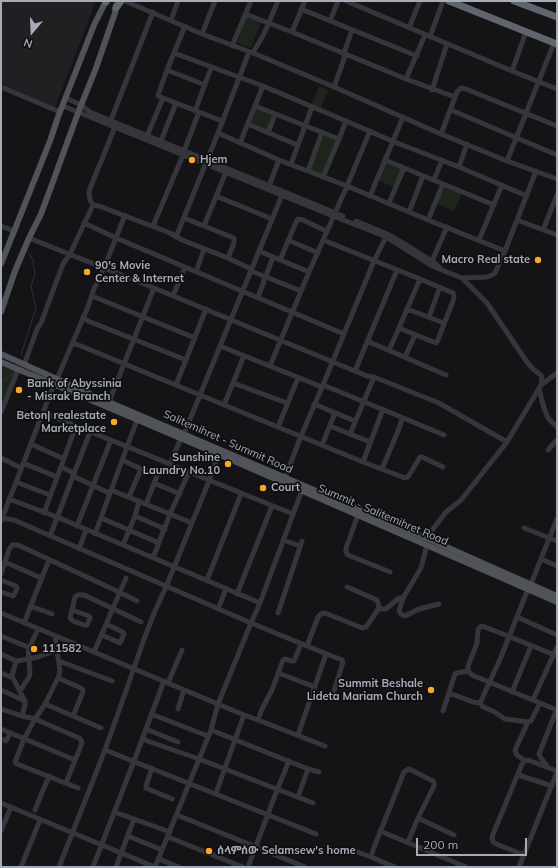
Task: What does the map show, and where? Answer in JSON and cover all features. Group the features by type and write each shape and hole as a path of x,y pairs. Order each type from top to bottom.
{"highway":[{"path":"116,5 121,1"},
{"path":"449,1 556,43"},
{"path":"514,1 523,3 557,17"}],"main road":[{"path":"1,264 4,248 14,231 94,25 106,1"},
{"path":"1,312 15,271 41,214 96,68 116,5"},
{"name":"Salitemihret - Summit Road","path":"1,354 53,381"},
{"name":"Salitemihret - Summit Road","path":"1,362 18,370 53,381 109,402 183,436 285,478 530,586"},
{"path":"53,381 137,420 183,436"},
{"name":"Summit - Salitemihret Road","path":"219,451 358,515 426,541"},
{"path":"530,586 557,596"},
{"path":"530,586 557,602"}],"street":[{"path":"126,1 202,34 334,87 441,134 507,161 557,179"},
{"path":"171,20 178,1"},
{"path":"202,34 215,1"},
{"path":"232,46 251,1"},
{"path":"176,237 239,78 251,53 270,22 278,1"},
{"path":"292,32 305,1"},
{"path":"330,21 338,1"},
{"path":"346,1 557,89"},
{"path":"409,28 420,1"},
{"path":"406,79 428,36 442,1"},
{"path":"302,9 417,56"},
{"path":"111,120 153,12"},
{"path":"245,14 270,22 432,90 455,97"},
{"path":"185,26 158,96 222,122"},
{"path":"334,87 352,30"},
{"path":"512,71 526,32"},
{"path":"507,161 538,82 556,43"},
{"path":"432,90 447,44"},
{"path":"174,53 211,68 263,86 527,196"},
{"path":"153,226 184,153 211,68"},
{"path":"167,70 205,85"},
{"path":"240,143 263,86"},
{"path":"1,87 62,109 78,113 269,186 386,237 432,266 462,278 487,303 527,362 541,375 542,379 540,387 507,442 461,500 446,512 433,529 426,541 421,568 403,598 399,611 405,616 419,609 439,604"},
{"path":"441,134 457,92 461,88 557,126"},
{"path":"66,98 81,105 90,112 161,141 184,153"},
{"path":"147,136 163,98"},
{"path":"161,141 176,103"},
{"path":"255,106 339,139"},
{"path":"290,164 312,107"},
{"path":"450,110 557,155"},
{"path":"268,132 275,115"},
{"path":"370,196 403,117"},
{"path":"323,177 346,120"},
{"path":"248,124 297,145"},
{"path":"93,205 90,200 89,191 115,127"},
{"path":"270,366 308,272 318,253 326,231 370,131"},
{"path":"308,170 322,132"},
{"path":"218,133 279,160 308,170 505,251"},
{"path":"458,167 467,144"},
{"path":"269,186 279,160"},
{"path":"385,160 494,205"},
{"path":"434,180 442,160"},
{"path":"206,162 226,172 282,195 372,227 408,246 432,261 442,270"},
{"path":"389,204 404,168"},
{"path":"462,278 487,277 495,273 536,171"},
{"path":"204,226 226,172"},
{"path":"409,212 423,176"},
{"path":"428,220 443,184"},
{"path":"479,240 502,185"},
{"path":"170,464 183,436 282,195"},
{"path":"543,230 557,195"},
{"path":"216,196 272,219"},
{"path":"93,205 173,234 182,240 228,258 265,277 301,291"},
{"path":"24,365 63,264 70,254 93,205"},
{"path":"124,216 72,344 53,381 43,412 1,520 14,520 166,587 343,661 334,691"},
{"path":"184,218 234,238 234,243 228,258"},
{"path":"280,260 298,219 326,231"},
{"path":"517,220 557,235"},
{"path":"84,224 344,334"},
{"path":"1,226 14,231"},
{"path":"432,261 447,228"},
{"path":"285,478 314,404 374,261 386,237"},
{"path":"29,238 332,362 439,403 507,442"},
{"path":"288,240 318,253"},
{"path":"323,240 452,292 454,295 453,302 436,343 399,328"},
{"path":"196,272 204,249"},
{"path":"259,251 308,272"},
{"path":"258,297 273,257"},
{"path":"173,296 184,267"},
{"path":"355,371 397,270"},
{"path":"389,350 420,279"},
{"path":"429,317 440,287"},
{"path":"109,402 154,288"},
{"path":"92,296 195,338"},
{"path":"408,309 444,323"},
{"path":"176,385 206,310"},
{"path":"83,317 88,321 186,360"},
{"path":"405,357 415,335"},
{"path":"367,341 446,375"},
{"path":"72,344 76,344 405,478 408,477 420,457 443,467"},
{"path":"220,346 298,378 364,401 444,435"},
{"path":"224,405 244,356"},
{"path":"1,412 18,370"},
{"path":"540,387 557,373"},
{"path":"350,434 374,377"},
{"path":"278,427 298,378"},
{"path":"233,383 288,403"},
{"path":"540,387 544,408 548,418 557,427"},
{"path":"314,404 355,421"},
{"path":"363,462 383,409"},
{"path":"43,412 293,514"},
{"path":"322,445 335,413"},
{"path":"382,469 400,426 402,419 401,417"},
{"path":"95,534 137,420"},
{"path":"44,513 76,426"},
{"path":"330,426 370,442"},
{"path":"50,536 90,432"},
{"path":"77,526 111,440"},
{"path":"548,450 557,440"},
{"path":"31,444 64,459"},
{"path":"59,867 105,750 146,632 209,481 219,451"},
{"path":"1,458 57,477"},
{"path":"122,460 140,469 156,474 157,476 146,504"},
{"path":"61,467 93,486 139,501 192,523"},
{"path":"129,498 140,469"},
{"path":"153,558 170,514 190,472"},
{"path":"16,482 50,495"},
{"path":"154,483 180,494"},
{"path":"1,803 155,867 211,730 218,704 260,603 302,490"},
{"path":"206,580 241,494"},
{"path":"9,499 57,517 260,603"},
{"path":"123,545 135,516 139,501"},
{"path":"237,594 272,506"},
{"path":"358,515 346,548 346,552 390,572"},
{"path":"135,516 165,529"},
{"path":"101,518 159,543"},
{"path":"168,522 182,519"},
{"path":"480,703 501,657 557,519"},
{"path":"524,528 557,541"},
{"path":"79,549 86,530"},
{"path":"278,613 301,543 283,540"},
{"path":"1,574 9,550 12,545 18,545 137,600"},
{"path":"541,559 557,566"},
{"path":"24,623 49,560"},
{"path":"5,562 41,578"},
{"path":"94,652 126,578"},
{"path":"1,580 16,586 17,589 13,596 1,592"},
{"path":"307,646 318,617 321,614 325,613 362,628 366,627 378,609 379,606 377,600 347,587"},
{"path":"218,609 226,589"},
{"path":"72,610 76,597 78,595 84,595 141,622"},
{"path":"378,609 386,609 399,598 403,598"},
{"path":"30,606 52,614"},
{"path":"1,613 244,715 325,746"},
{"path":"517,617 557,635"},
{"path":"102,635 120,643 124,634 123,632 106,624"},
{"path":"468,671 468,666 477,643 478,633 480,627 482,626 555,656"},
{"path":"20,691 29,677 28,647 30,646 38,629"},
{"path":"1,636 28,647"},
{"path":"55,636 60,671 58,678 45,704 24,739 15,763 78,788"},
{"path":"258,720 284,659 294,660 301,644"},
{"path":"512,692 531,646"},
{"path":"533,700 555,656 557,647"},
{"path":"1,654 16,661 29,659 57,650"},
{"path":"93,867 151,714 182,650"},
{"path":"298,735 326,654"},
{"path":"16,661 12,676 25,701 22,716"},
{"path":"59,661 112,681"},
{"path":"443,711 455,674 468,671 489,682 557,710 539,754 548,767"},
{"path":"1,673 13,678"},
{"path":"278,673 315,687"},
{"path":"58,678 82,688 83,690 73,716"},
{"path":"1,690 25,701"},
{"path":"178,709 184,690"},
{"path":"449,693 480,703 483,707 493,711 505,719 528,722"},
{"path":"519,867 557,771 528,760 525,761 517,755 515,750 528,722 531,721 540,703"},
{"path":"45,704 101,728"},
{"path":"1,709 35,719 81,740 82,743 66,783"},
{"path":"151,714 208,736"},
{"path":"216,793 244,715"},
{"path":"1,729 75,760"},
{"path":"146,729 178,742"},
{"path":"211,730 319,772"},
{"path":"1,739 6,741 10,734"},
{"path":"142,739 199,759 313,803"},
{"path":"105,750 316,834"},
{"path":"248,867 289,761"},
{"path":"524,855 496,844 492,840 522,764 525,761"},
{"path":"152,768 146,788 172,799"},
{"path":"298,797 308,769"},
{"path":"371,857 404,772 409,769 433,780 434,786 408,842"},
{"path":"518,775 552,786"},
{"path":"35,810 49,776"},
{"path":"1,831 11,807"},
{"path":"114,812 134,819 243,867"},
{"path":"176,815 305,867"},
{"path":"418,818 454,835"},
{"path":"116,867 134,819"},
{"path":"21,867 40,820"},
{"path":"380,831 463,867"},
{"path":"128,836 162,850"},
{"path":"352,850 395,867"},
{"path":"159,859 179,867"}],"shaded area":[{"path":"1,1 96,1 55,107 1,85"},
{"path":"246,17 261,22 251,48 237,43"},
{"path":"319,86 328,90 320,109 311,105"},
{"path":"255,109 273,116 267,132 249,124"},
{"path":"323,135 338,140 323,175 309,169"},
{"path":"386,162 403,169 395,188 378,180"},
{"path":"445,186 462,193 454,211 437,204"},
{"path":"1,365 16,371 1,410"}],"waterway":[{"path":"21,355 36,308 31,286 35,274 33,261 30,254"},
{"path":"1,382 13,374"}],"place":[{"name":"Hjem","path":"192,160"},
{"name":"Macro Real state","path":"538,260"},
{"name":"90's Movie Center & Internet","path":"87,272"},
{"name":"Bank of Abyssinia - Misrak Branch","path":"19,390"},
{"name":"Beton| realestate Marketplace","path":"114,422"},
{"name":"Sunshine Laundry No.10","path":"228,464"},
{"name":"Court","path":"263,488"},
{"name":"111582","path":"34,649"},
{"name":"Summit Beshale Lideta Mariam Church","path":"431,690"},
{"name":"ሰላምሰው Selamsew's home","path":"209,851"}]}
